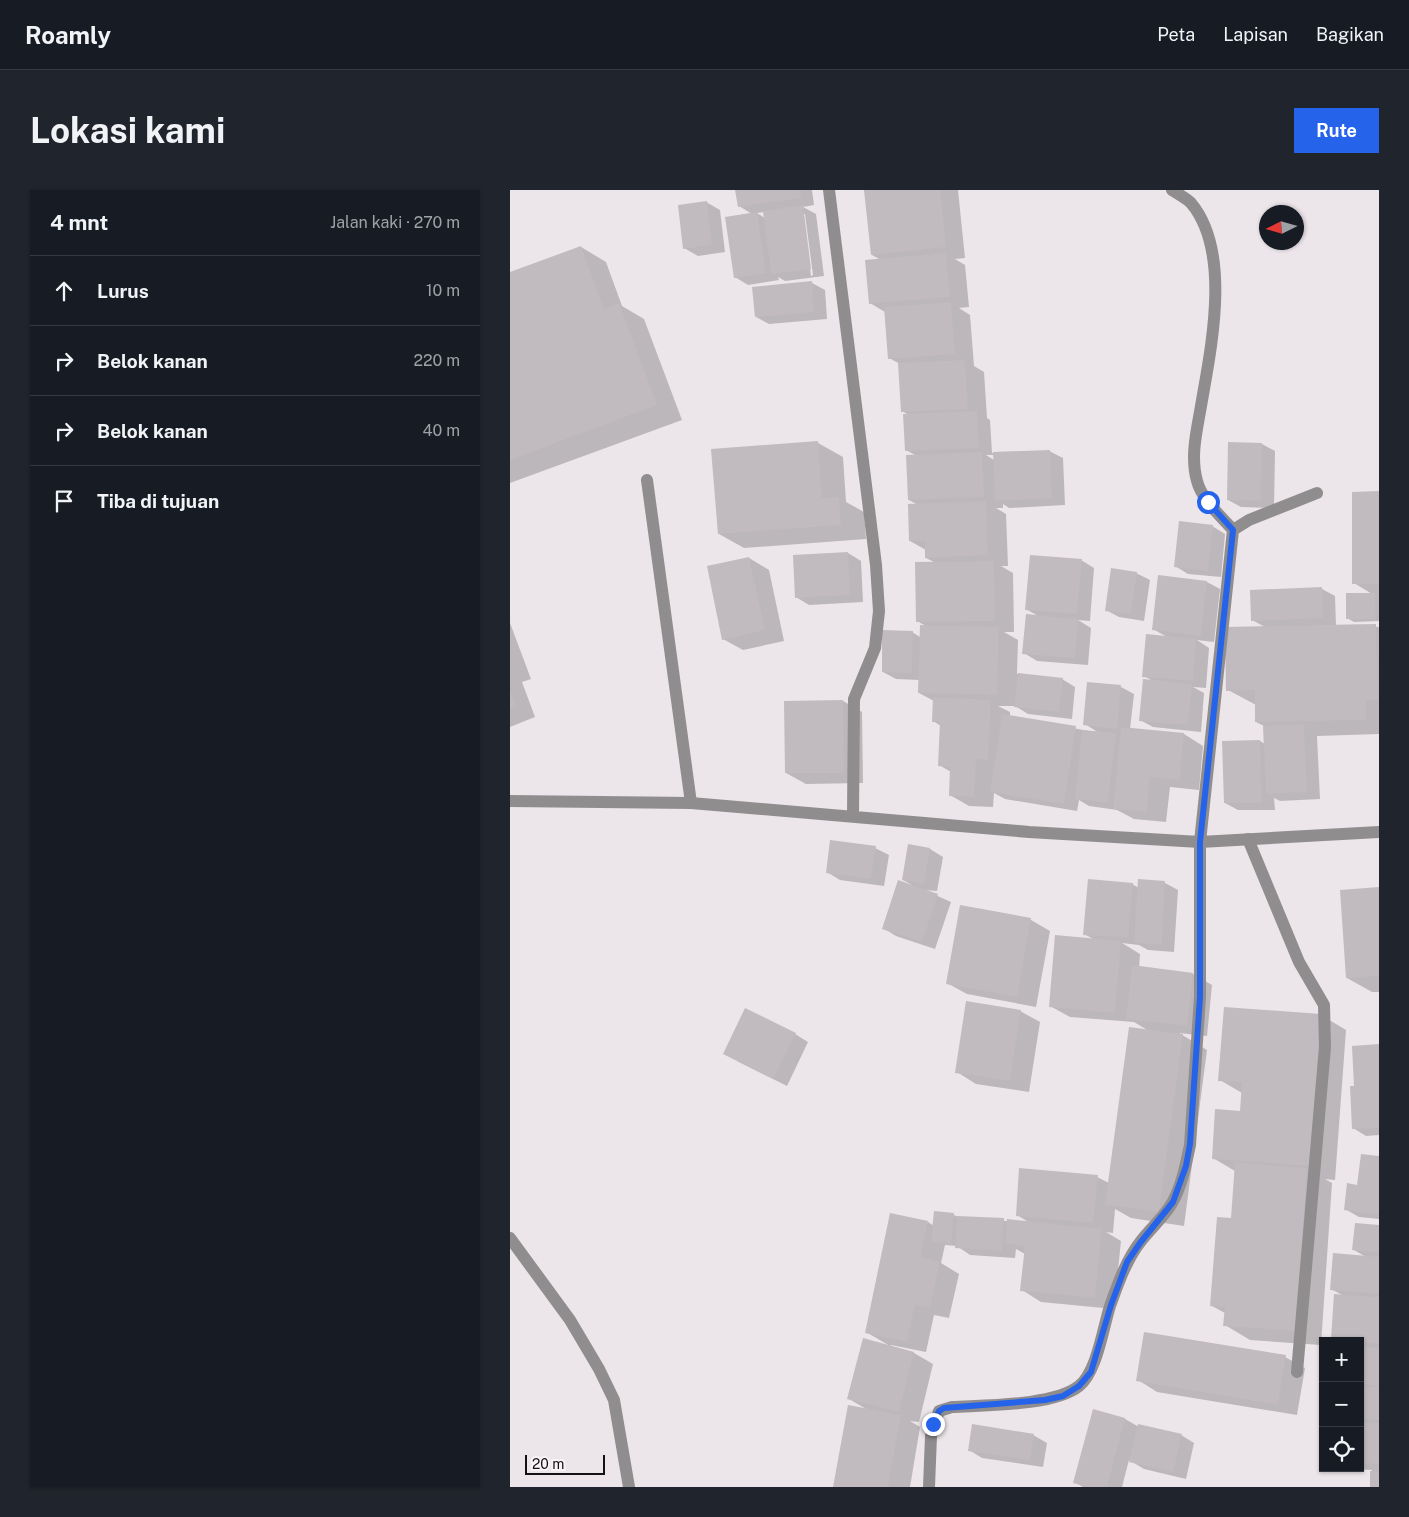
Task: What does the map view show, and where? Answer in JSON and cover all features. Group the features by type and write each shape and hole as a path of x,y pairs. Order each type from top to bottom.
{"street":[{"path":"829,190 876,565 879,611 874,648 854,698 853,816"},
{"path":"928,1487 930,1436 939,1411 952,1407 1045,1400 1063,1396 1079,1386 1091,1372 1111,1305 1127,1262 1173,1202 1186,1166 1190,1144 1200,997 1200,842 1233,530 1208,502 1197,482 1194,455 1215,325 1213,257 1207,229 1190,202 1172,190"},
{"path":"647,480 691,803"},
{"path":"1233,530 1249,520 1317,493"},
{"path":"510,801 691,803 1029,832 1200,842 1379,832"},
{"path":"1248,839 1299,962 1324,1005 1325,1047 1297,1372"},
{"path":"510,1238 570,1320 599,1369 614,1400 629,1487"}],"building":[{"path":"735,190 800,190 801,198 738,207"},
{"path":"864,190 940,190 946,247 871,255"},
{"path":"707,201 712,245 683,249 678,205"},
{"path":"803,205 811,269 771,274 763,211"},
{"path":"757,212 766,273 734,278 725,217"},
{"path":"581,246 604,309 619,303 657,405 510,460 510,272"},
{"path":"946,253 950,297 869,304 865,260"},
{"path":"812,281 814,312 755,317 752,287"},
{"path":"951,302 955,354 888,359 884,307"},
{"path":"965,360 968,409 901,412 898,363"},
{"path":"977,411 979,448 905,451 903,414"},
{"path":"818,441 822,498 839,497 841,525 718,534 711,449"},
{"path":"1228,442 1262,443 1261,501 1227,500"},
{"path":"1050,450 1052,498 995,501 993,452"},
{"path":"982,452 984,497 908,500 906,455"},
{"path":"1379,491 1379,584 1352,584 1352,492"},
{"path":"986,501 988,555 925,558 925,541 909,541 908,504"},
{"path":"1179,521 1213,525 1208,571 1174,567"},
{"path":"848,552 850,595 795,598 793,555"},
{"path":"1030,555 1082,559 1077,614 1025,610"},
{"path":"749,557 765,630 722,640 707,566"},
{"path":"994,561 995,621 916,622 915,562"},
{"path":"1111,568 1137,572 1131,614 1105,611"},
{"path":"1158,575 1207,581 1201,636 1152,630"},
{"path":"1322,587 1323,618 1251,621 1250,590"},
{"path":"1346,593 1375,593 1376,619 1346,619"},
{"path":"1026,614 1078,619 1075,658 1022,654"},
{"path":"1376,624 1378,700 1366,700 1366,720 1255,722 1255,690 1226,691 1225,627"},
{"path":"920,625 999,627 997,695 918,693"},
{"path":"882,630 913,631 912,673 882,672"},
{"path":"1146,634 1196,639 1193,681 1142,677"},
{"path":"1018,673 1063,678 1059,712 1014,707"},
{"path":"1143,679 1192,684 1188,725 1139,721"},
{"path":"1087,682 1121,685 1117,729 1083,725"},
{"path":"510,690 516,706 510,709"},
{"path":"933,697 991,700 988,760 976,759 974,797 949,796 950,767 938,766 940,722 932,722"},
{"path":"843,700 844,773 785,773 784,701"},
{"path":"1002,714 1076,726 1064,804 990,792"},
{"path":"1304,724 1307,792 1266,794 1263,726"},
{"path":"1121,727 1184,733 1180,780 1150,777 1147,812 1113,809"},
{"path":"1082,730 1116,733 1108,803 1075,799"},
{"path":"1260,740 1262,803 1224,803 1222,741"},
{"path":"830,840 876,846 871,879 826,873"},
{"path":"908,844 930,848 924,884 902,880"},
{"path":"1088,879 1133,883 1128,938 1083,935"},
{"path":"1138,879 1165,881 1162,945 1134,943"},
{"path":"898,880 938,894 922,942 882,929"},
{"path":"1379,887 1379,976 1346,978 1340,890"},
{"path":"960,905 1031,918 1017,997 946,984"},
{"path":"1055,935 1121,941 1115,1013 1049,1007"},
{"path":"1132,965 1193,973 1187,1026 1126,1019"},
{"path":"966,1001 1021,1010 1010,1081 955,1073"},
{"path":"1224,1007 1321,1014 1310,1166 1212,1159 1215,1109 1240,1111 1242,1082 1218,1081"},
{"path":"745,1008 796,1033 773,1079 723,1054"},
{"path":"1129,1027 1183,1034 1159,1212 1105,1205"},
{"path":"1379,1044 1379,1128 1352,1129 1350,1086 1354,1086 1352,1046"},
{"path":"1361,1154 1379,1156 1379,1215 1344,1210 1347,1183 1357,1185"},
{"path":"1235,1162 1307,1168 1296,1331 1223,1326 1225,1307 1210,1306 1217,1217 1231,1218"},
{"path":"1019,1168 1098,1175 1093,1223 1016,1216"},
{"path":"934,1211 954,1213 951,1244 931,1241"},
{"path":"890,1213 928,1221 921,1257 940,1261 930,1308 915,1305 907,1342 865,1333"},
{"path":"957,1216 1004,1218 1002,1251 955,1248"},
{"path":"1007,1219 1102,1229 1095,1298 1020,1291 1025,1246 1005,1244"},
{"path":"1355,1223 1379,1225 1379,1253 1352,1250"},
{"path":"1333,1253 1379,1257 1379,1294 1330,1290"},
{"path":"1334,1294 1379,1297 1379,1344 1364,1342 1364,1337 1331,1337"},
{"path":"1144,1332 1286,1355 1278,1405 1136,1381"},
{"path":"863,1338 914,1352 899,1412 847,1399"},
{"path":"1364,1346 1379,1348 1379,1386 1364,1384"},
{"path":"1364,1386 1379,1387 1379,1420 1364,1419"},
{"path":"848,1405 901,1415 888,1487 833,1487"},
{"path":"1093,1409 1125,1418 1107,1487 1088,1487 1073,1483"},
{"path":"1364,1422 1379,1423 1379,1464 1364,1463"},
{"path":"972,1424 1034,1434 1030,1460 968,1451"},
{"path":"1138,1424 1182,1434 1173,1472 1129,1462"},
{"path":"1370,1471 1379,1471 1379,1487 1370,1487"}],"route":[{"path":"933,1424 939,1411 944,1408 1045,1400 1063,1396 1079,1386 1091,1372 1111,1305 1127,1262 1173,1202 1186,1166 1190,1144 1200,997 1200,842 1233,530 1208,502"}]}
